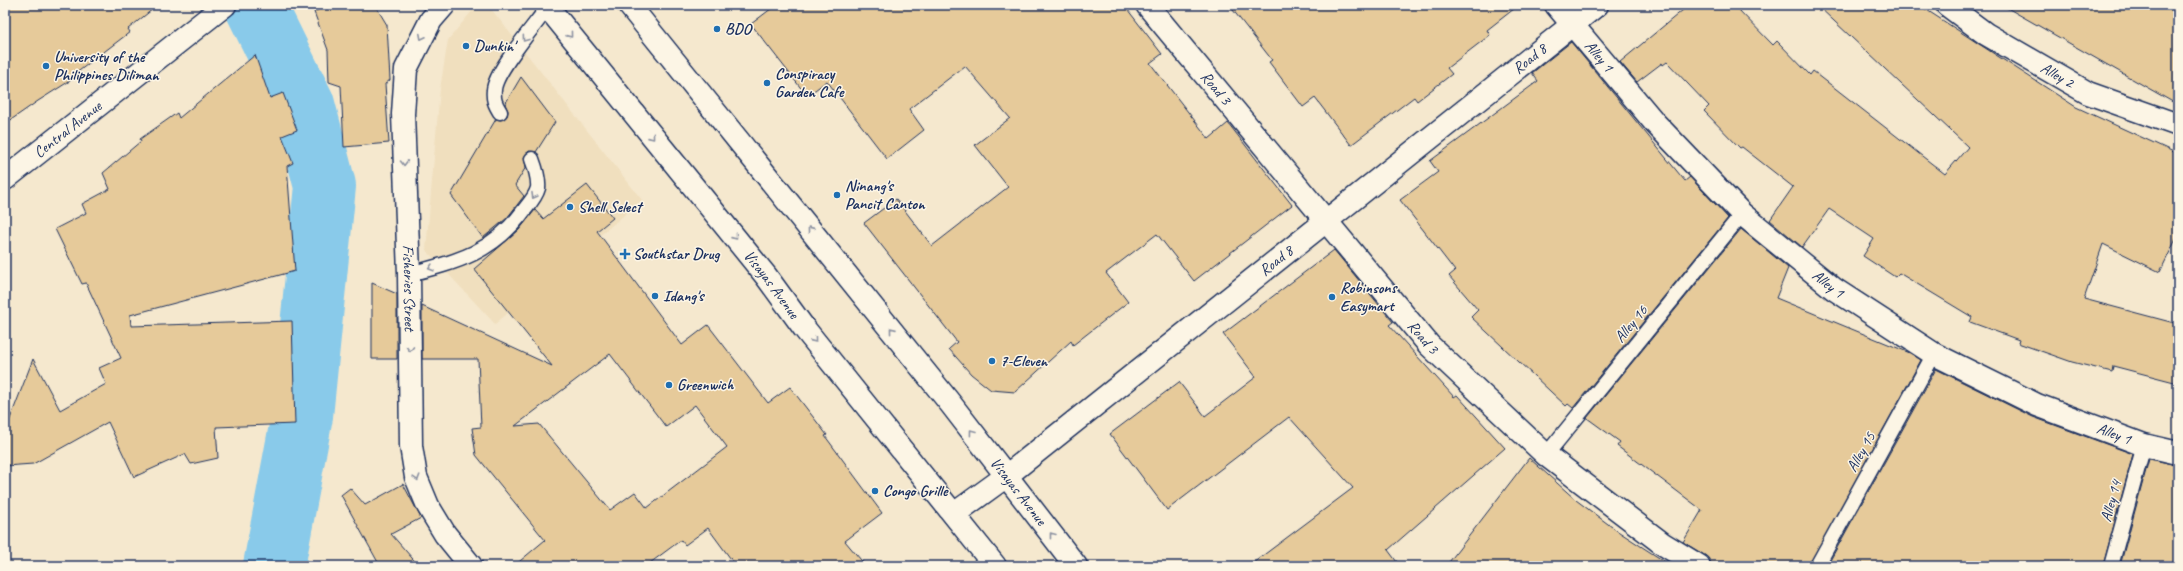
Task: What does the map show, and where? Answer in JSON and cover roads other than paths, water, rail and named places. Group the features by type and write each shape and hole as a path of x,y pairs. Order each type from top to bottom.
{"street":[{"name":"Central Avenue","path":"5,178 225,5"},
{"name":"Fisheries Street","path":"444,5 431,20 406,69 403,114 409,274 411,446 416,477 428,506 445,534 471,566"},
{"name":"Visayas Avenue","path":"629,5 950,403 1005,477 1076,566"},
{"name":"Road 3","path":"1147,5 1429,345 1546,455 1663,544 1699,566"},
{"name":"Alley 1","path":"1556,5 1655,123 1742,214 1834,289 1934,354 2037,405 2144,445 2178,453"},
{"name":"Road 8","path":"954,514 1005,477 1597,5"},
{"name":"Alley 2","path":"1947,5 1986,34 2088,93 2178,125"},
{"name":"Visayas Avenue","path":"547,6 766,276 804,328 995,566"}],"lane":[{"path":"500,112 493,101 494,88 501,72 547,6"},
{"path":"409,274 476,254 498,239 520,217 536,193 538,187 532,158"},
{"name":"Alley 16","path":"1546,455 1742,214"},
{"name":"Alley 15","path":"1818,566 1934,354"},
{"name":"Alley 14","path":"2111,566 2144,445"}],"waterway":[{"path":"255,5 304,105 325,186 302,416 274,566"}],"place":[{"name":"BDO","path":"717,29"},
{"name":"Dunkin'","path":"466,46"},
{"name":"University of the Philippines Diliman","path":"46,66"},
{"name":"Conspiracy Garden Cafe","path":"767,83"},
{"name":"Ninang's Pancit Canton","path":"837,195"},
{"name":"Shell Select","path":"570,207"},
{"name":"Southstar Drug","path":"625,254"},
{"name":"Idang's","path":"655,296"},
{"name":"Robinsons Easymart","path":"1332,297"},
{"name":"7-Eleven","path":"992,361"},
{"name":"Greenwich","path":"669,385"},
{"name":"Congo Grille","path":"875,491"}]}
